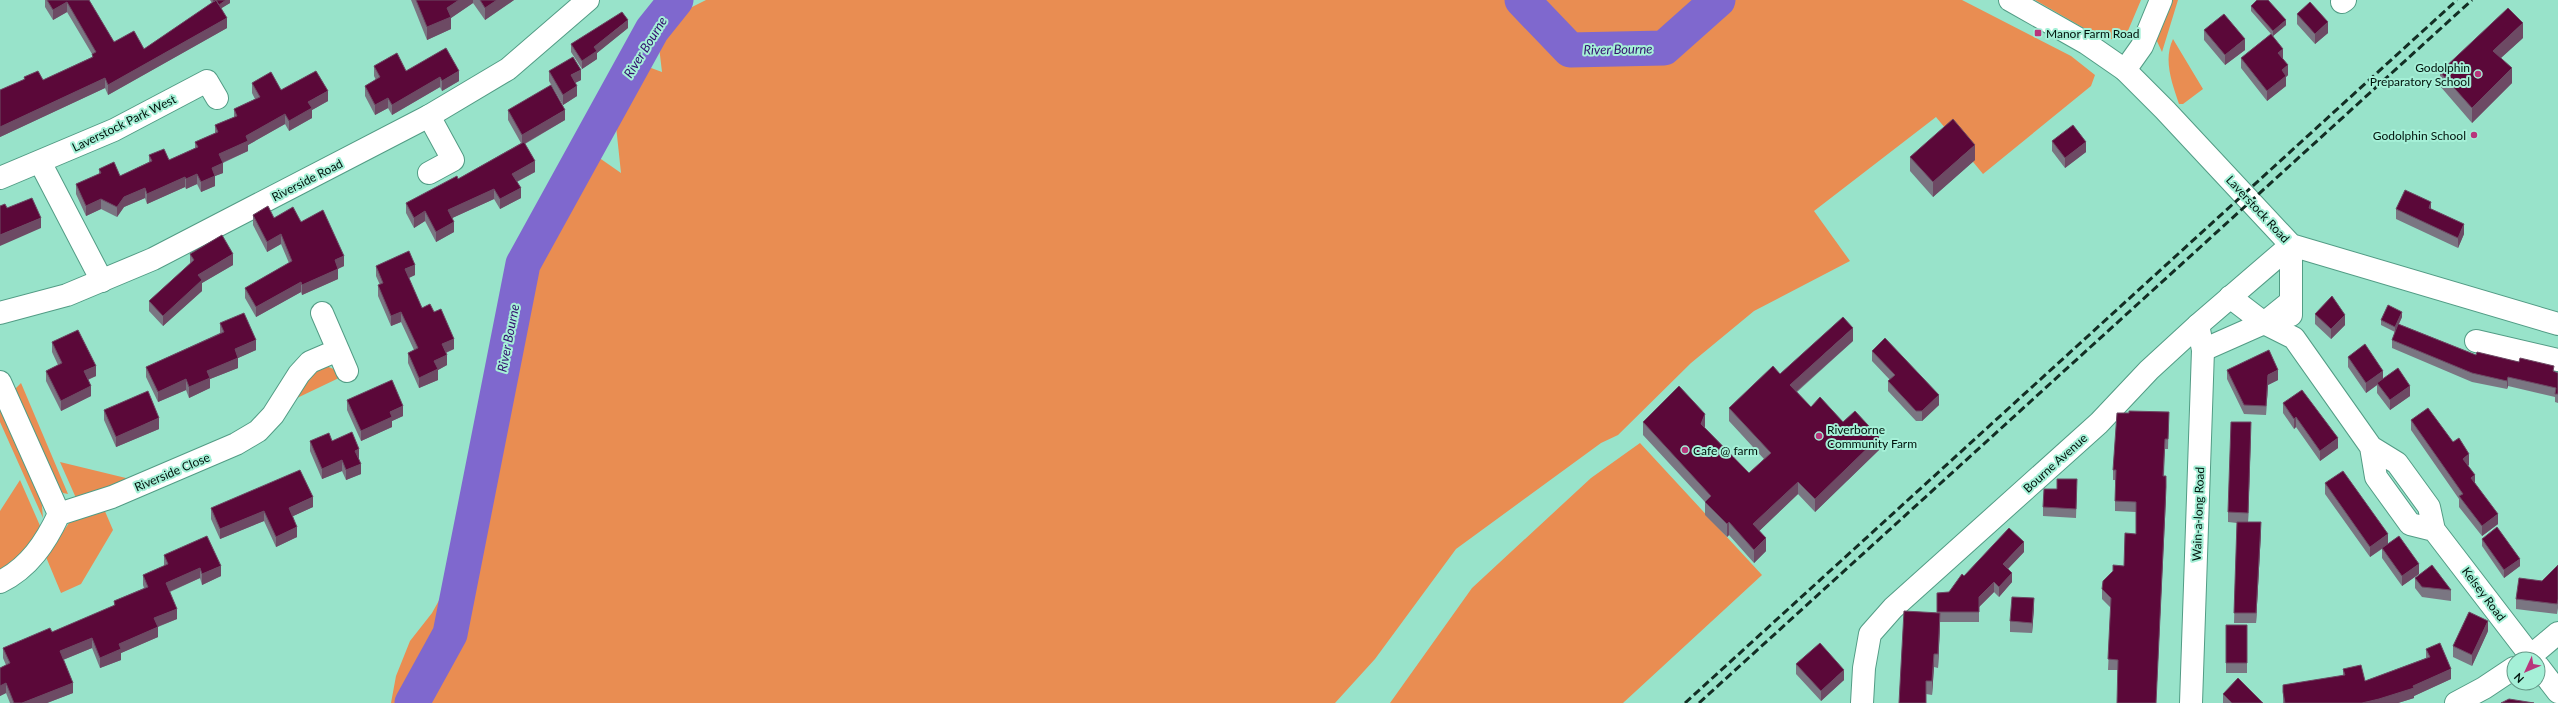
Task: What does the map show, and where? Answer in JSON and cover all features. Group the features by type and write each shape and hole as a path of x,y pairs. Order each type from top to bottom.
{"street":[{"name":"Riverside Road","path":"0,313 56,299 153,259 429,116 508,69 588,0"},
{"name":"Laverstock Road","path":"2010,0 2086,44 2125,70 2165,110 2291,245 2558,324"},
{"path":"2125,70 2142,46 2162,0"},
{"name":"Laverstock Park West","path":"0,178 114,130 208,82"},
{"path":"429,116 462,156 429,173"},
{"path":"40,162 102,281"},
{"name":"Bourne Avenue","path":"1862,703 1864,668 1870,634 1893,608 2099,423 2149,370 2198,325 2291,245"},
{"name":"Kelsey Road","path":"2291,245 2290,302 2294,338"},
{"name":"Kelsey Road","path":"2230,297 2264,323 2294,338 2371,447 2397,463 2429,507 2434,530 2521,651"},
{"path":"2203,350 2264,323 2290,302"},
{"path":"322,313 347,371"},
{"name":"Wain-a-long Road","path":"2191,703 2203,350 2198,325"},
{"path":"2476,341 2558,360"},
{"name":"Riverside Close","path":"59,514 112,497 236,444 258,431 274,415 298,374 310,362 338,350"},
{"path":"0,382 59,514 48,537 30,561 0,582"},
{"path":"2540,651 2558,633"},
{"path":"2456,703 2506,675"},
{"name":"Kelsey Road","path":"2546,680 2558,692"}],"shaded area":[{"path":"706,0 1962,0 2071,56 2095,75 2091,86 1983,174 1936,117 1814,211 1850,261 1754,311 1691,363 1618,435 1601,443 1456,549 1375,659 1335,703 391,703 396,676 410,641 432,613 452,577 473,586 527,314 538,270 598,157 621,173 616,126 643,65 662,72 658,38 686,10"},
{"path":"2035,0 2141,0 2127,33 2116,39 2103,39"},
{"path":"2168,0 2178,0 2162,52 2156,39"},
{"path":"2173,39 2203,89 2183,104 2179,104 2170,72 2169,55"},
{"path":"324,365 338,371 341,377 297,398 307,377"},
{"path":"21,383 68,494 63,493 55,483 14,390"},
{"path":"0,401 41,495 43,518 0,422"},
{"path":"1640,443 1762,575 1623,703 1390,703 1472,588 1591,478"},
{"path":"60,462 130,479 131,480 76,498"},
{"path":"20,480 41,528 30,551 0,573 0,511"},
{"path":"104,509 113,530 81,584 61,593 46,557 69,523"}],"building":[{"path":"47,0 89,0 114,42 134,31 144,49 216,0 227,18 108,85 105,78 0,127 0,90 25,79 24,77 38,71 43,80 93,57 92,54 96,52 67,2 53,10"},
{"path":"216,0 226,0 219,5"},
{"path":"416,0 459,0 447,8 451,17 427,27"},
{"path":"480,0 497,0 485,8"},
{"path":"2257,0 2268,0 2286,20 2273,31 2251,6"},
{"path":"2310,2 2328,22 2315,34 2297,14"},
{"name":"Godolphin Preparatory School","path":"2508,8 2523,23 2493,51 2512,68 2472,108 2440,72"},
{"path":"622,12 628,20 594,47 597,51 582,61 571,44"},
{"path":"2224,14 2245,39 2225,55 2204,30"},
{"path":"2271,34 2283,49 2278,53 2288,65 2282,70 2286,76 2267,91 2241,58"},
{"path":"446,48 459,71 442,81 440,77 392,105 388,98 375,105 365,86 380,77 374,66 397,53 406,71"},
{"path":"573,57 581,70 571,75 577,86 563,95 549,71"},
{"path":"316,71 328,91 308,102 312,108 289,121 285,114 246,136 248,141 219,154 223,163 212,168 215,176 201,182 197,174 186,179 185,177 147,194 145,188 124,197 117,207 101,199 86,206 76,184 101,173 99,169 114,162 120,176 152,161 149,155 164,149 169,160 198,147 195,142 218,132 215,125 237,116 234,109 260,97 252,83 271,72 281,90"},
{"path":"551,85 565,110 522,135 508,110"},
{"path":"1953,119 1975,145 1933,182 1910,157"},
{"path":"2073,125 2086,142 2065,158 2052,141"},
{"path":"524,142 535,161 512,174 521,188 500,199 494,189 448,210 454,222 436,232 425,211 414,218 406,203 457,176 458,179"},
{"path":"2405,190 2431,202 2429,208 2464,224 2458,238 2396,209"},
{"path":"32,198 41,218 0,235 0,206 5,204 7,208"},
{"path":"268,206 274,218 293,207 301,222 323,210 344,256 335,260 338,269 302,285 301,282 256,307 245,288 292,261 281,234 267,242 253,215"},
{"path":"222,235 233,254 198,275 202,280 163,316 149,301 194,260 190,254"},
{"path":"409,251 415,265 405,269 422,308 430,304 434,312 441,309 454,339 442,344 447,355 434,361 438,369 419,378 408,353 418,348 401,312 391,316 378,285 383,283 376,266"},
{"path":"2332,296 2345,315 2331,329 2315,314"},
{"path":"2388,305 2402,312 2395,327 2381,320"},
{"path":"244,313 256,340 235,349 238,358 207,371 210,378 189,387 186,379 158,392 146,367 224,332 220,323"},
{"path":"1843,317 1853,328 1790,385 1811,407 1820,397 1843,422 1855,411 1879,437 1815,499 1798,482 1753,524 1766,538 1754,550 1729,522 1727,524 1705,502 1711,496 1643,422 1679,386 1705,414 1701,424 1749,473 1771,453 1729,408 1773,366 1780,374"},
{"path":"2398,324 2476,355 2477,352 2519,362 2520,358 2554,366 2553,371 2558,373 2558,394 2555,394 2556,388 2508,377 2507,381 2472,373 2392,340"},
{"path":"78,330 96,366 84,371 91,386 61,401 46,371 62,363 52,342"},
{"path":"1885,338 1939,395 1922,411 1916,411 1888,381 1895,375 1872,351"},
{"path":"2365,344 2383,371 2366,383 2348,357"},
{"path":"2269,350 2278,370 2268,375 2266,406 2244,405 2227,370"},
{"path":"2398,368 2410,386 2390,400 2377,383"},
{"path":"392,380 403,406 390,412 392,417 361,431 347,400"},
{"path":"2302,390 2338,438 2320,451 2296,417 2294,419 2283,403"},
{"path":"148,391 159,418 116,437 104,410"},
{"path":"2428,408 2453,442 2459,438 2469,454 2463,459 2475,475 2471,478 2498,514 2482,526 2459,496 2463,494 2411,420"},
{"path":"2129,411 2169,412 2168,439 2165,439 2163,476 2166,476 2166,487 2156,703 2117,703 2118,660 2108,659 2111,598 2102,589 2103,581 2113,571 2113,565 2124,566 2125,533 2136,534 2136,502 2115,501 2116,470 2113,470 2117,413 2129,413"},
{"path":"2231,422 2251,422 2248,513 2228,512"},
{"path":"352,432 359,449 355,451 361,464 346,470 342,460 322,469 310,441 329,433 332,441"},
{"path":"300,470 313,497 289,508 297,527 276,537 264,511 220,529 211,508"},
{"path":"2343,471 2388,534 2370,547 2325,483"},
{"path":"2057,479 2077,479 2076,509 2043,507 2044,489 2057,489"},
{"path":"2237,522 2261,522 2256,613 2234,613"},
{"path":"2497,527 2520,559 2504,570 2482,539"},
{"path":"2009,528 2024,542 2003,564 2012,573 1999,587 1994,582 1979,597 1979,612 1937,612 1937,593 1949,592 1962,574 1964,576"},
{"path":"207,536 221,566 202,574 200,568 166,583 177,609 154,618 158,627 119,644 121,649 100,658 92,638 60,651 73,683 22,703 14,703 6,683 0,686 0,668 10,663 3,648 50,628 52,632 115,605 114,601 148,587 143,575 168,564 164,555"},
{"path":"2399,536 2419,564 2402,576 2382,548"},
{"path":"2432,565 2451,590 2422,587 2415,578"},
{"path":"2558,565 2557,604 2516,599 2519,578 2542,581"},
{"path":"2012,597 2034,598 2032,623 2010,621"},
{"path":"1904,611 1940,613 1938,654 1934,654 1932,681 1926,681 1926,703 1899,703"},
{"path":"2469,612 2488,621 2472,655 2453,646"},
{"path":"2226,625 2247,625 2247,663 2226,663"},
{"path":"1820,643 1844,670 1821,691 1796,664"},
{"path":"2440,643 2451,669 2413,686 2414,688 2362,703 2285,703 2283,685 2345,675 2343,669 2361,665 2365,681 2430,657 2426,649"},
{"path":"2238,678 2263,703 2232,703 2223,694"},
{"path":"2509,699 2534,703 2501,703"}],"waterway":[{"name":"River Bourne","path":"412,703 450,634 523,264 652,30 676,0"},
{"name":"River Bourne","path":"1522,0 1570,50 1664,48 1718,0"}],"railway":[{"path":"1685,703 2457,0"},
{"path":"1699,703 2472,0"}],"place":[{"name":"Manor Farm Road","path":"2038,33"},
{"name":"Godolphin Preparatory School","path":"2478,74"},
{"name":"Godolphin School","path":"2474,135"},
{"name":"Riverborne Community Farm","path":"1819,436"},
{"name":"Cafe @ farm","path":"1685,450"}]}
